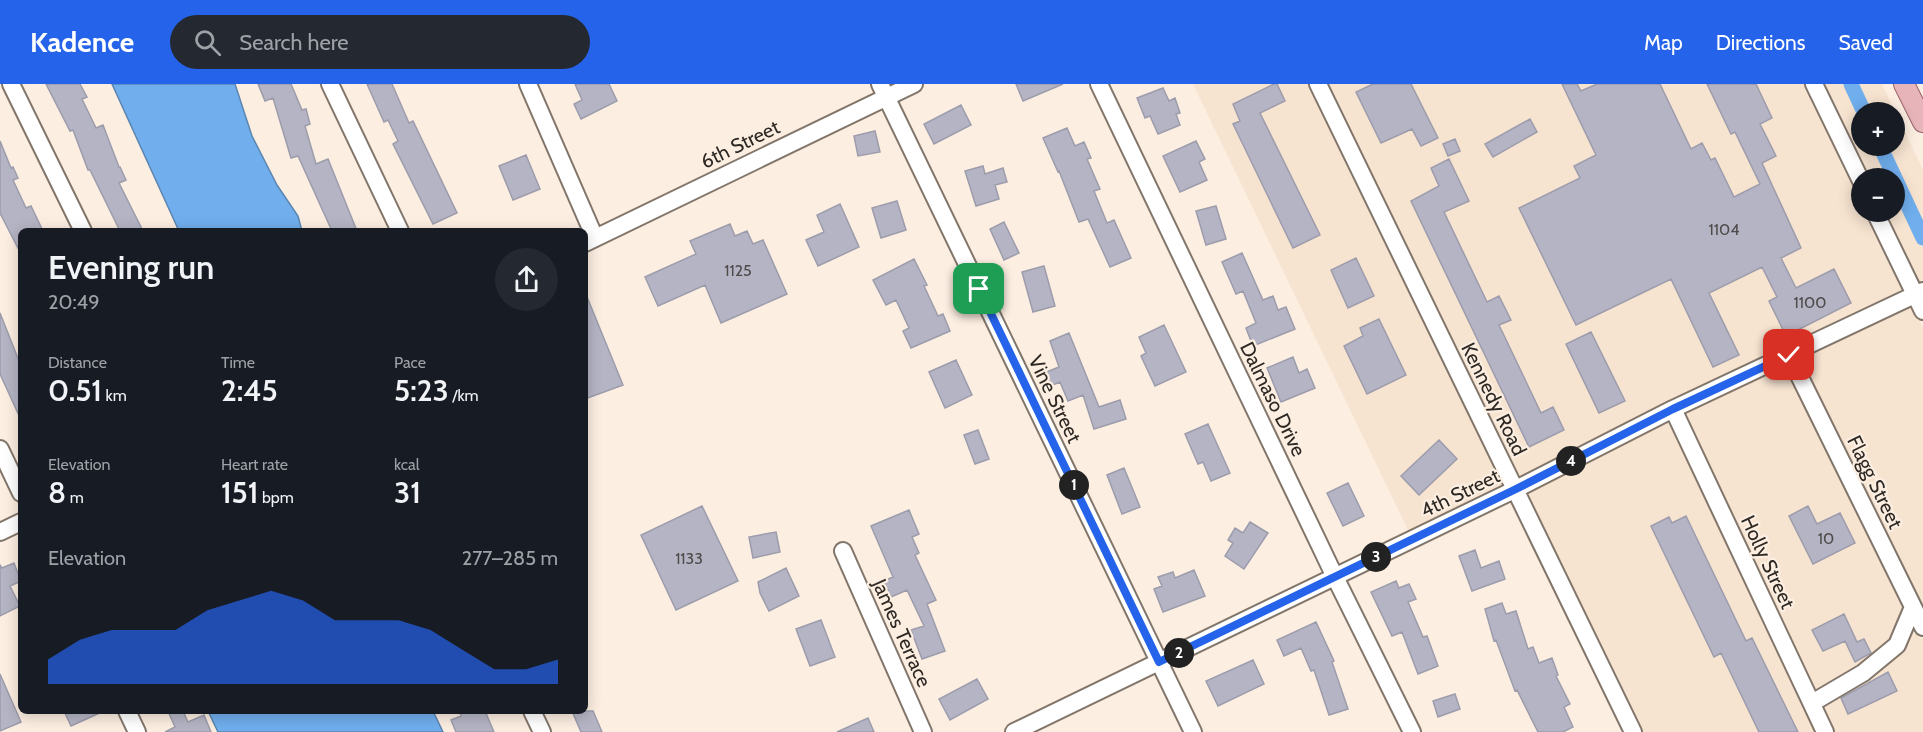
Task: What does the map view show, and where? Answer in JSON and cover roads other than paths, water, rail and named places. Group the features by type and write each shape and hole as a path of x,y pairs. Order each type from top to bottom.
{"main road":[{"path":"1904,84 1923,122"}],"street":[{"path":"11,84 82,228"},
{"path":"330,84 399,228"},
{"path":"528,84 585,228"},
{"name":"6th Street","path":"590,241 883,90 914,84"},
{"name":"Dalmaso Drive","path":"1099,84 1335,577 1412,732"},
{"name":"Kennedy Road","path":"1318,84 1633,732"},
{"path":"1814,84 1855,168"},
{"name":"Vine Street","path":"883,90 1193,732"},
{"path":"1880,222 1918,293 1923,311"},
{"name":"4th Street","path":"1014,732 1514,490 1673,409 1918,293"},
{"name":"Flagg Street","path":"1789,355 1923,627"},
{"name":"Holly Street","path":"1673,409 1825,732"},
{"path":"0,449 18,487"},
{"path":"0,532 18,523"},
{"name":"James Terrace","path":"843,551 923,732"},
{"path":"1812,703 1863,672 1897,645 1913,607"},
{"path":"128,714 137,732"},
{"path":"533,714 542,732"}],"water":[{"path":"112,84 235,84 252,136 277,185 298,216 301,228 178,228"},
{"path":"209,714 434,714 443,732 218,732"}],"waterway":[{"path":"1851,84 1859,102"},
{"path":"1885,156 1923,238"}]}
